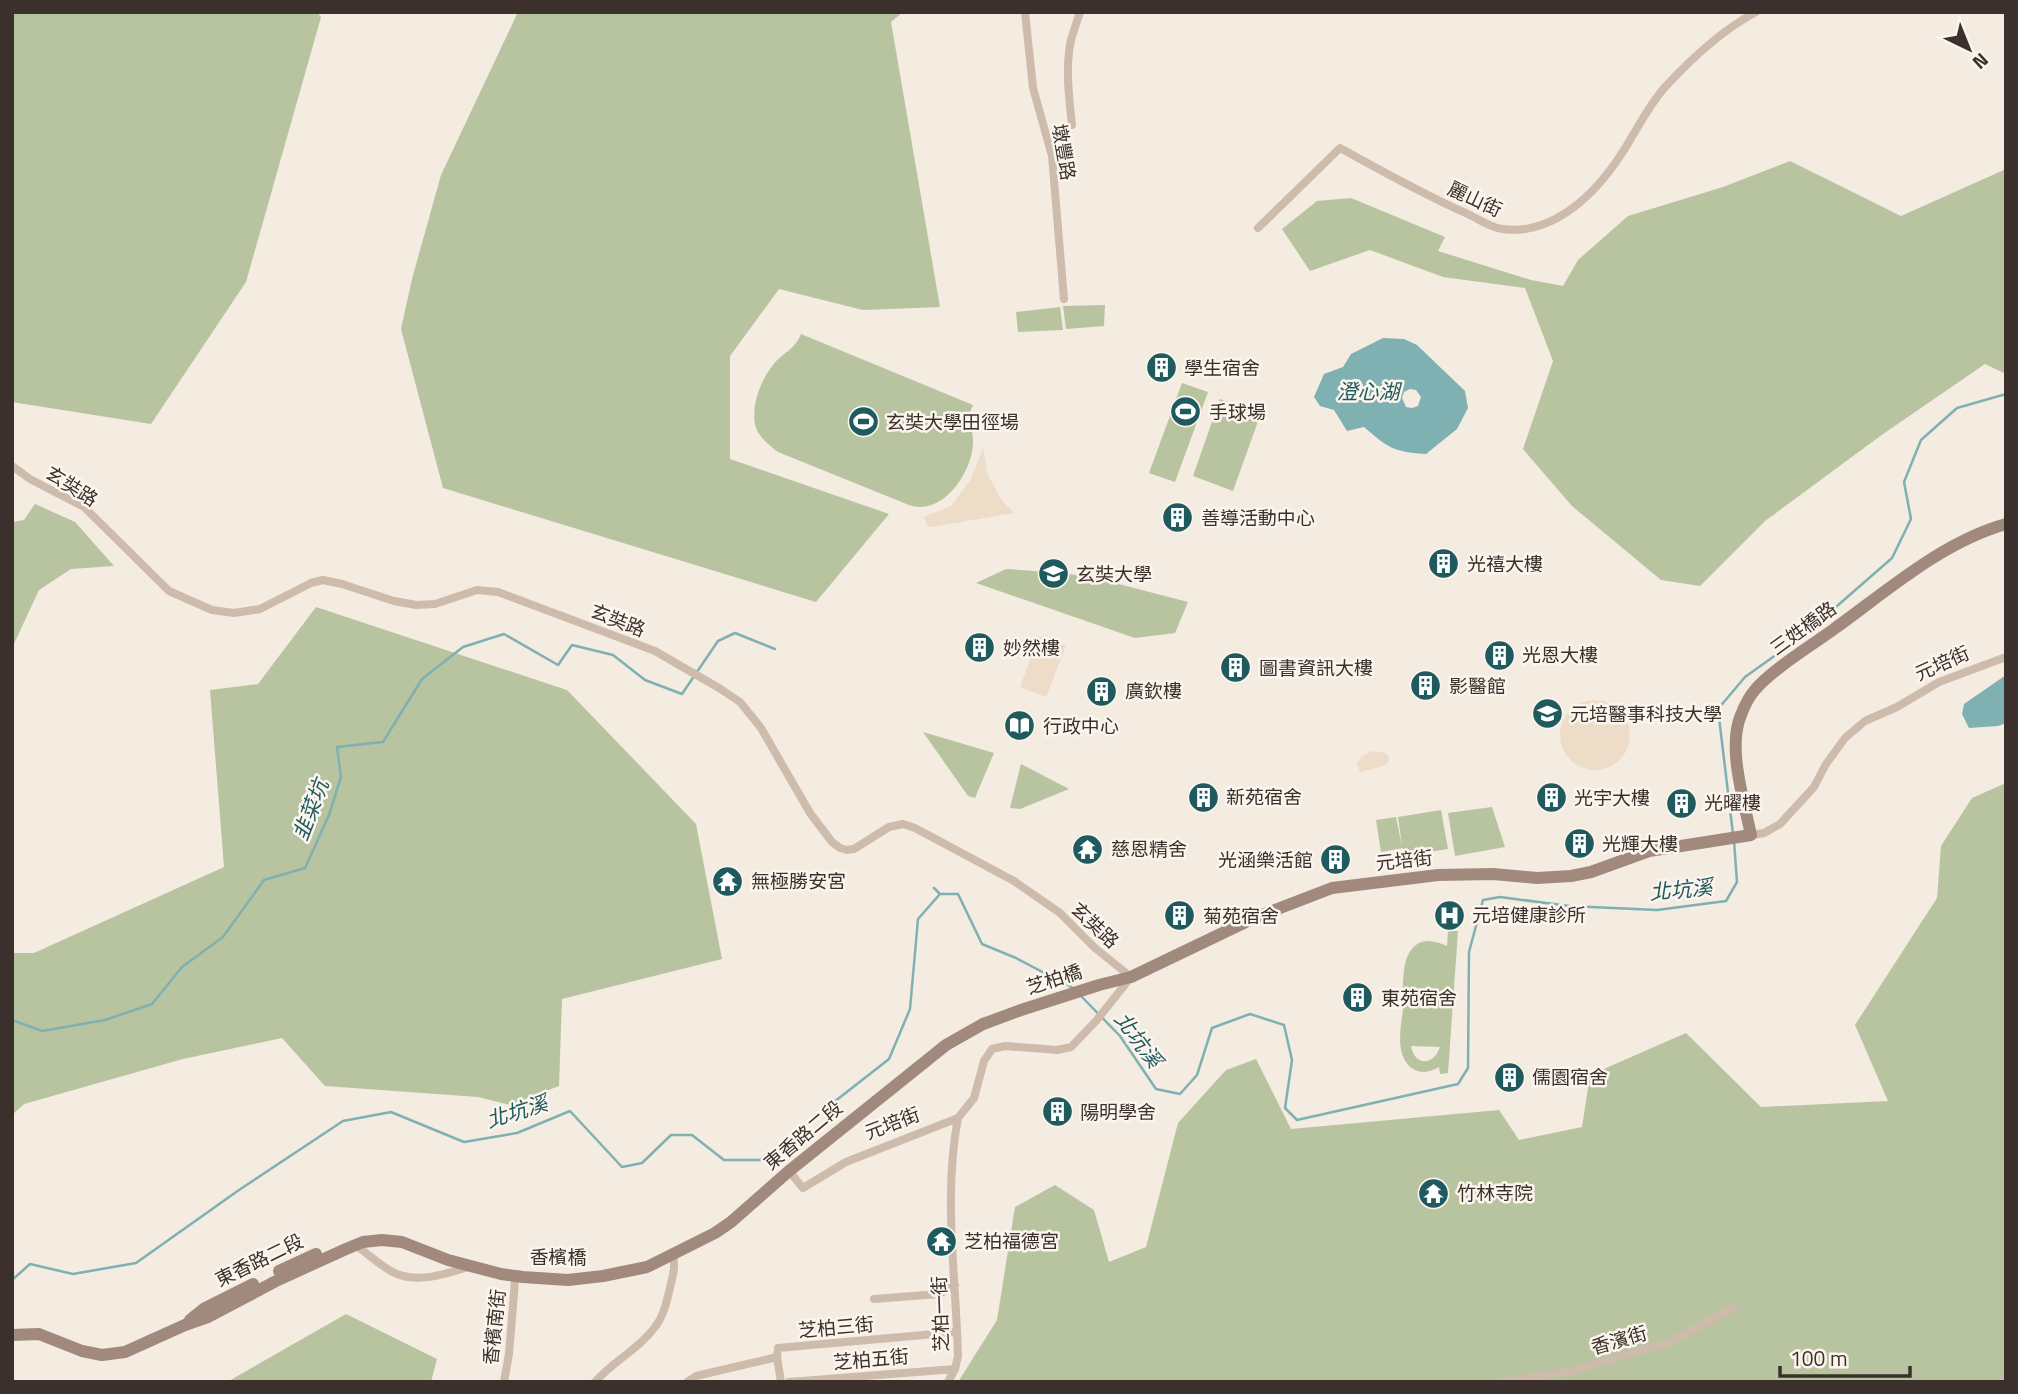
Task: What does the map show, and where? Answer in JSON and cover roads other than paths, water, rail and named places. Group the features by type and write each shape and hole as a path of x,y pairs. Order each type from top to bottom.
{"street":[{"name":"墩豐路","path":"1025,12 1034,88 1052,156 1064,299"},
{"name":"墩豐路","path":"1072,125 1068,87 1069,56 1080,12"},
{"name":"麗山街","path":"1258,228 1340,149 1454,208 1501,229 1532,228 1560,218 1584,199 1616,163 1646,111 1665,87 1711,42 1756,12"},
{"name":"玄奘路","path":"12,466 30,479 84,507 169,591 212,610 234,613 260,609 311,583 323,580 416,605 435,604 477,590 498,592 642,646 691,671 740,702 761,728 810,813 839,848 854,849 889,827 903,824 915,828 1014,881 1060,913 1095,948 1131,977"},
{"name":"三姓橋路","path":"1746,836 1736,740 1740,717 1754,691 1782,667 1914,570 1966,540 2006,524"},
{"name":"元培街","path":"789,1171 803,1188 846,1162 958,1118 974,1098 984,1061 992,1049 1005,1046 1058,1050 1071,1047 1116,999 1131,977 1242,923 1332,888 1438,875 1493,874 1537,878 1572,876 1591,872 1648,851 1764,833 1780,824 1814,787 1826,764 1845,738 1865,720 1897,707 1939,682 2006,657"},
{"name":"芝柏橋","path":"1021,1010 1131,977"},
{"name":"東香路二段","path":"603,1276 647,1267 715,1233 904,1077 947,1045 983,1024 1021,1010"},
{"name":"芝柏一街","path":"948,1382 958,1356 951,1167 958,1118"},
{"name":"東香路二段","path":"185,1325 205,1308 297,1262 361,1236 382,1233 402,1235 472,1266"},
{"name":"東香路二段","path":"12,1335 39,1334 82,1351 102,1354 125,1352 208,1317 278,1280 363,1242 402,1242 449,1260 513,1276"},
{"name":"東香路二段","path":"355,1245 394,1273 405,1276 427,1278 472,1266"},
{"path":"595,1382 657,1325 664,1311 676,1267 673,1255"},
{"name":"香檳橋","path":"513,1276 568,1280 603,1276"},
{"name":"香檳南街","path":"504,1382 509,1354 515,1281 513,1276"},
{"path":"874,1299 939,1294 954,1285"},
{"name":"香濱街","path":"1504,1382 1571,1371 1667,1343 1734,1308"},
{"name":"芝柏三街","path":"687,1382 696,1376 777,1357 778,1348 957,1332"},
{"path":"777,1357 781,1382"},
{"name":"芝柏五街","path":"789,1382 955,1368"}],"water":[{"name":"澄心湖","path":"1383,338 1404,339 1417,345 1465,391 1468,408 1457,429 1426,454 1392,448 1364,427 1347,431 1334,410 1320,406 1314,397 1324,374 1343,367 1351,354","holes":["1416,390 1421,397 1418,406 1406,407 1402,398 1404,392"]},
{"path":"2006,675 2006,723 1969,728 1962,714 1964,704"}],"waterway":[{"name":"北坑溪","path":"1733,834 1718,709 1745,677 1805,634 1892,558 1911,519 1904,482 1921,440 1957,408 2006,394"},
{"name":"韭菜坑","path":"12,1020 42,1031 105,1020 152,1004 182,967 223,937 264,880 305,868 329,815 341,777 337,747 383,742 422,679 463,647 504,634 558,665 572,645 613,655 645,680 682,694 718,641 735,633 775,649"},
{"name":"北坑溪","path":"1080,995 1120,1036 1156,1089 1180,1094 1197,1075 1212,1028 1250,1014 1284,1025 1292,1060 1285,1108 1297,1120 1458,1084 1468,1068 1469,952 1483,900 1500,897 1569,906 1657,910 1726,901 1737,882 1734,841"},
{"name":"韭菜坑","path":"934,888 940,894"},
{"name":"北坑溪","path":"12,1280 30,1264 73,1274 136,1263 343,1121 391,1112 464,1142 517,1133 570,1111 622,1167 642,1163 671,1135 692,1135 724,1160 760,1160 889,1059 910,1009 918,919 940,894 958,894 982,944 1016,958 1073,988"}],"place":[{"name":"學生宿舍","path":"1161,368"},
{"name":"手球場","path":"1186,412"},
{"name":"玄奘大學田徑場","path":"863,422"},
{"name":"善導活動中心","path":"1178,518"},
{"name":"光禧大樓","path":"1444,564"},
{"name":"玄奘大學","path":"1053,574"},
{"name":"妙然樓","path":"980,648"},
{"name":"光恩大樓","path":"1499,655"},
{"name":"圖書資訊大樓","path":"1236,668"},
{"name":"影醫館","path":"1426,686"},
{"name":"廣欽樓","path":"1102,691"},
{"name":"元培醫事科技大學","path":"1547,714"},
{"name":"行政中心","path":"1020,726"},
{"name":"新苑宿舍","path":"1203,797"},
{"name":"光宇大樓","path":"1551,798"},
{"name":"光曜樓","path":"1681,803"},
{"name":"光輝大樓","path":"1579,844"},
{"name":"慈恩精舍","path":"1088,849"},
{"name":"光涵樂活館","path":"1336,860"},
{"name":"無極勝安宮","path":"728,881"},
{"name":"元培健康診所","path":"1449,915"},
{"name":"菊苑宿舍","path":"1180,916"},
{"name":"東苑宿舍","path":"1358,998"},
{"name":"儒園宿舍","path":"1509,1077"},
{"name":"陽明學舍","path":"1057,1112"},
{"name":"竹林寺院","path":"1434,1193"},
{"name":"芝柏福德宮","path":"941,1241"}]}
